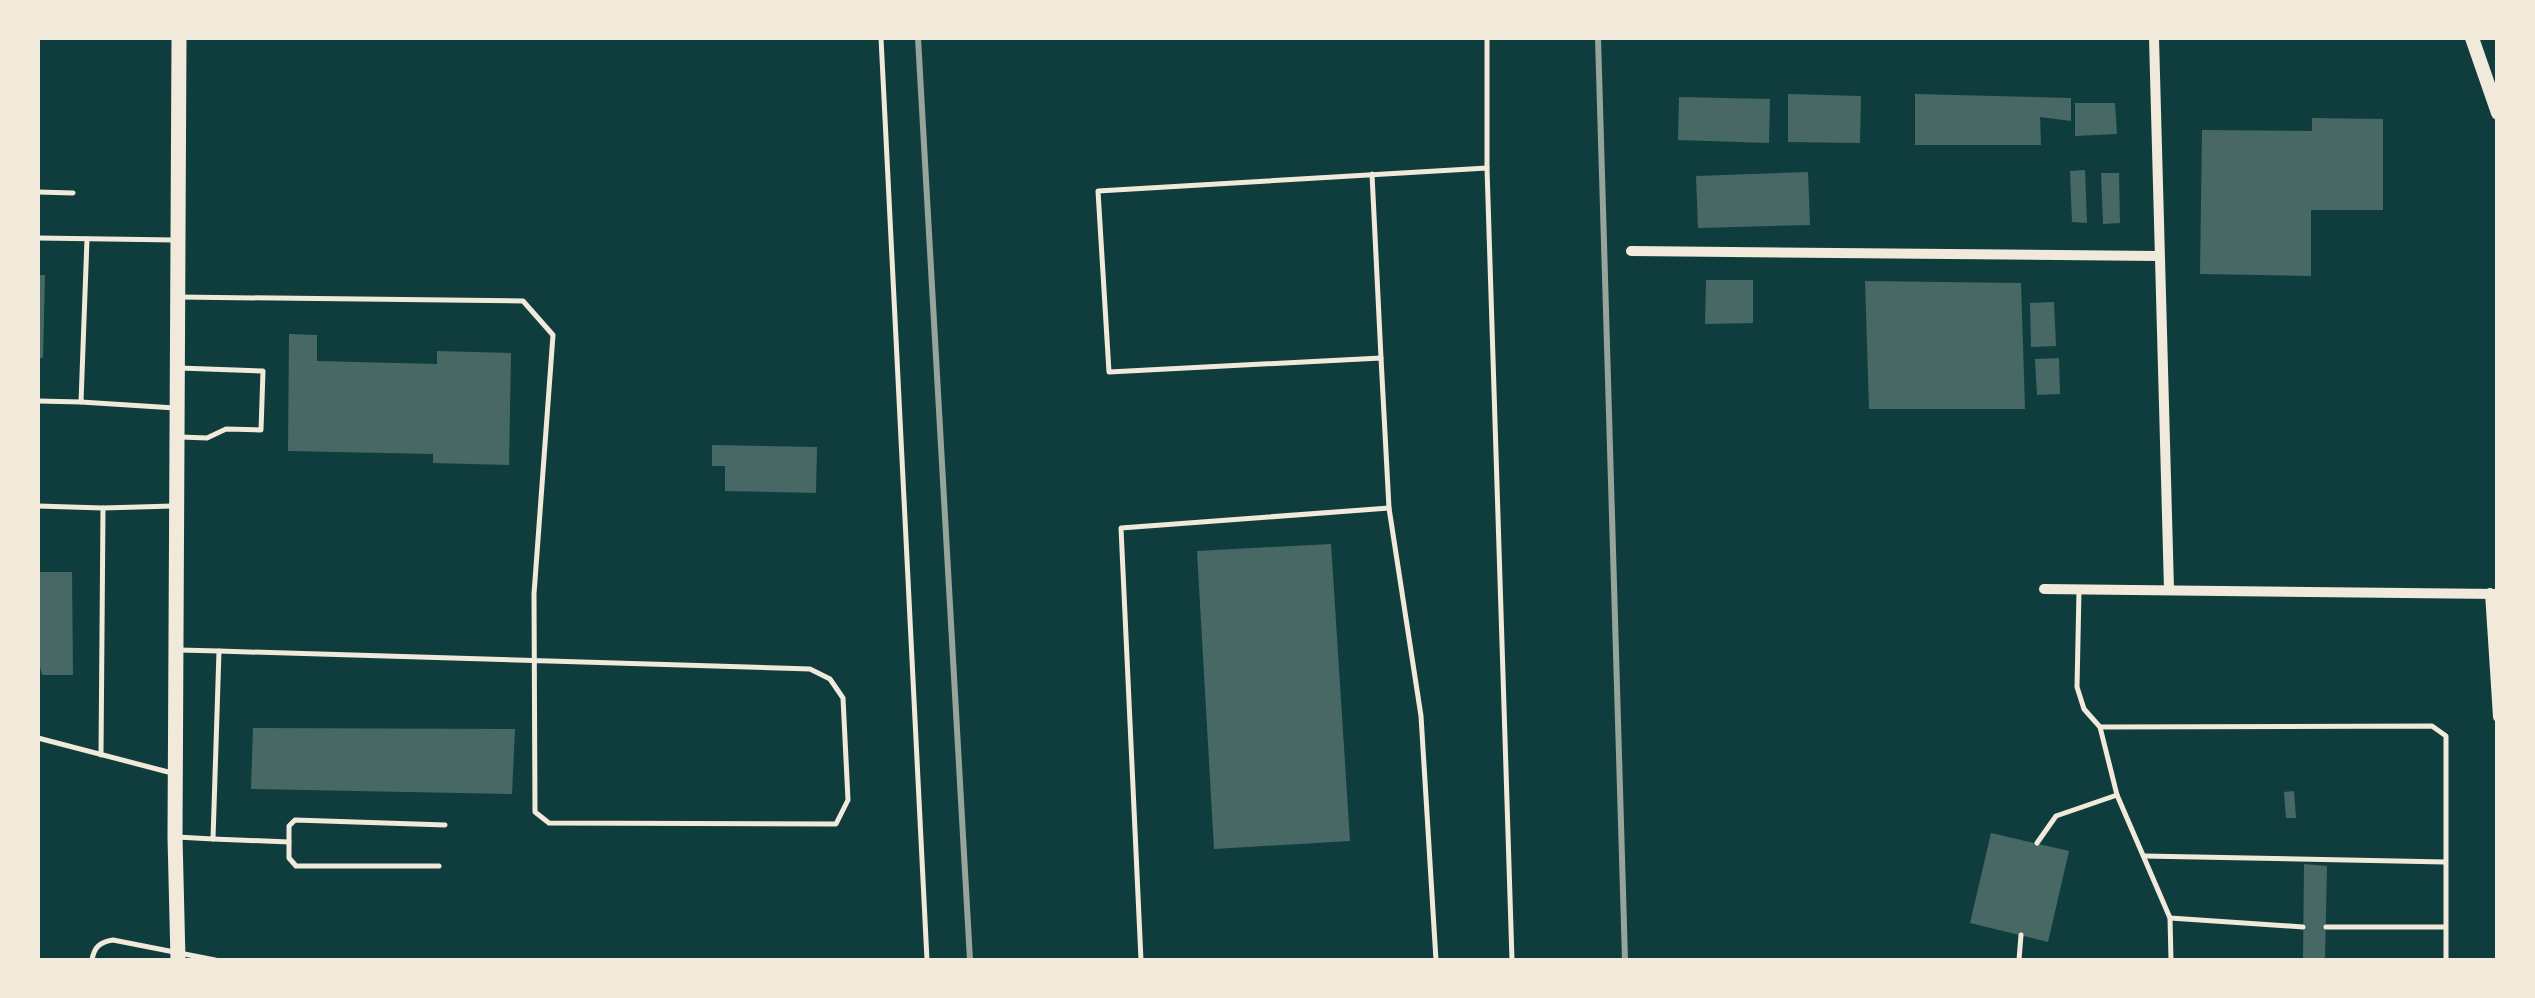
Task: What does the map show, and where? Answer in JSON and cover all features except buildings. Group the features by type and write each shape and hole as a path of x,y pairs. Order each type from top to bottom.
{"main road":[{"path":"178,958 175,774 179,38"},
{"path":"2472,38 2498,114"}],"street":[{"path":"2154,38 2169,589"},
{"path":"1631,251 2159,256"},
{"path":"2044,589 2494,593 2498,716"}],"lane":[{"path":"881,38 927,960"},
{"path":"1487,38 1487,168 1512,960"},
{"path":"1381,358 1109,372 1098,191 1487,168"},
{"path":"1372,174 1388,508 1422,716 1436,960"},
{"path":"38,192 73,193"},
{"path":"38,238 178,240"},
{"path":"81,402 87,239"},
{"path":"176,297 524,301 552,335 534,594 534,660 535,812 550,823 836,824 848,800 843,698 830,678 810,669 534,660 176,650"},
{"path":"178,368 263,371 261,430 226,429 207,438 178,438"},
{"path":"38,401 178,408"},
{"path":"38,506 176,506"},
{"path":"102,755 103,508"},
{"path":"1141,960 1122,528 1388,508"},
{"path":"2079,588 2077,687 2084,708 2100,727 2117,795 2170,918 2171,960"},
{"path":"213,839 219,651"},
{"path":"2100,727 2432,726 2446,736 2446,960"},
{"path":"38,738 175,774"},
{"path":"2037,843 2056,816 2117,795"},
{"path":"439,866 296,866 289,858 289,826 295,820 445,825"},
{"path":"175,837 289,842"},
{"path":"2144,856 2445,862"},
{"path":"2170,918 2303,927"},
{"path":"2326,927 2444,927"},
{"path":"2019,960 2021,935"},
{"path":"92,960 102,941 113,940 178,958 215,960"}],"railway":[{"path":"918,38 970,960"},
{"path":"1598,38 1625,960"}]}
